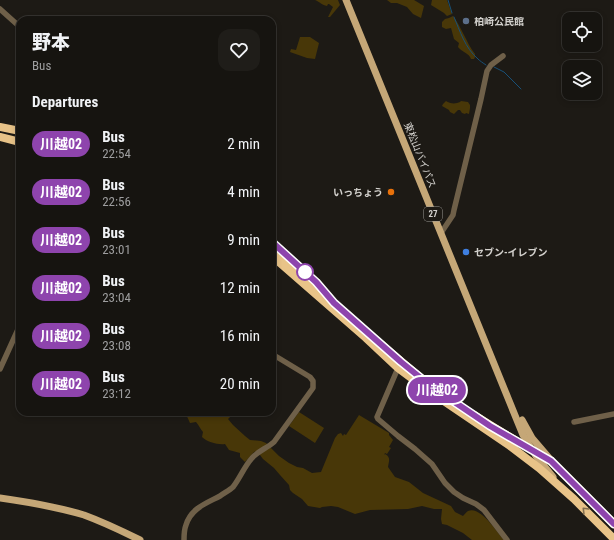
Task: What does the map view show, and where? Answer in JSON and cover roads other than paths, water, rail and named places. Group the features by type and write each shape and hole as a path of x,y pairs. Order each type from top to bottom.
{"highway":[{"path":"0,127 16,130"},
{"path":"0,132 16,135"},
{"path":"0,137 16,141"},
{"path":"276,246 316,282 332,305"},
{"path":"276,252 398,368 426,389 510,442 522,440 531,449 551,461 614,524"},
{"path":"276,259 422,379 453,402 490,426 510,442 574,499 614,539"}],"main road":[{"name":"東松山バイパス","path":"346,0 523,427"},
{"name":"東松山バイパス","path":"350,0 442,231"},
{"name":"27","path":"522,440 523,427"},
{"name":"27","path":"523,427 551,461"},
{"path":"510,442 520,435 523,427"},
{"path":"531,449 574,499"},
{"path":"0,498 54,507 86,516 140,540"}],"street":[{"path":"0,9 16,23"},
{"path":"442,231 454,210 481,99 486,71 491,64 503,56"},
{"path":"0,369 16,334"},
{"path":"184,540 186,525 194,511 232,487 251,459 257,453 274,442 313,388 313,381 310,377 276,356"},
{"path":"398,368 377,417 378,419 432,464 445,483 454,492 484,510 507,540"},
{"path":"574,422 614,414"}],"waterway":[{"path":"448,0 452,13"},
{"path":"454,17 463,39 473,55 486,65"},
{"path":"494,67 504,72 521,89"}],"place":[{"name":"柏崎公民館","path":"466,21"},
{"name":"いっちょう","path":"391,192"},
{"name":"セブン-イレブン","path":"466,252"}]}
